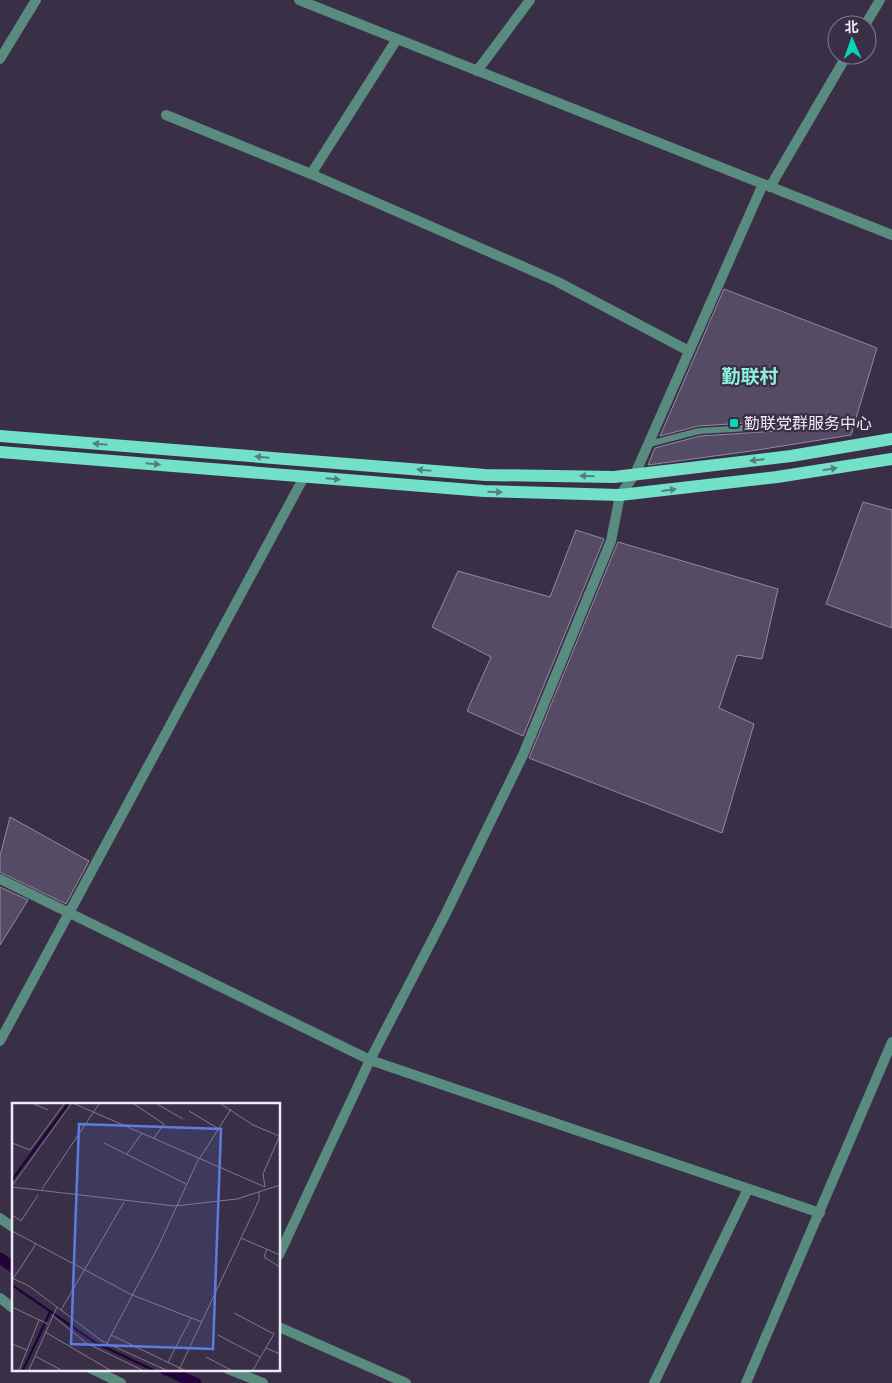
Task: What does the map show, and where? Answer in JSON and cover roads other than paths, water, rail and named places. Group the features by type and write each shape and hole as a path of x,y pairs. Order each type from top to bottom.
{"main road":[{"path":"0,436 485,475 614,477 791,456 892,439"},
{"path":"0,452 484,492 620,495 777,477 892,459"}],"street":[{"path":"0,59 36,0"},
{"path":"299,0 892,235"},
{"path":"477,71 530,0"},
{"path":"871,15 879,0"},
{"path":"311,174 397,39"},
{"path":"280,1253 370,1060 446,913 523,755 611,541 620,495 635,474 689,351 766,186 841,65"},
{"path":"166,115 311,174 556,282 689,351"},
{"path":"0,1041 304,477"},
{"path":"0,879 370,1060 820,1213"},
{"path":"746,1383 892,1042"},
{"path":"654,1383 748,1189"},
{"path":"0,1218 12,1227"},
{"path":"0,1298 12,1307"},
{"path":"280,1327 406,1383"},
{"path":"94,1370 121,1383"},
{"path":"230,1370 263,1383"}],"lane":[{"path":"649,444 699,432 778,426"}],"waterway":[{"path":"0,1258 12,1267"},
{"path":"166,1370 196,1383"}],"place":[{"name":"勤联党群服务中心","path":"734,423"}],"district":[{"name":"勤联村","path":"750,376"}]}
